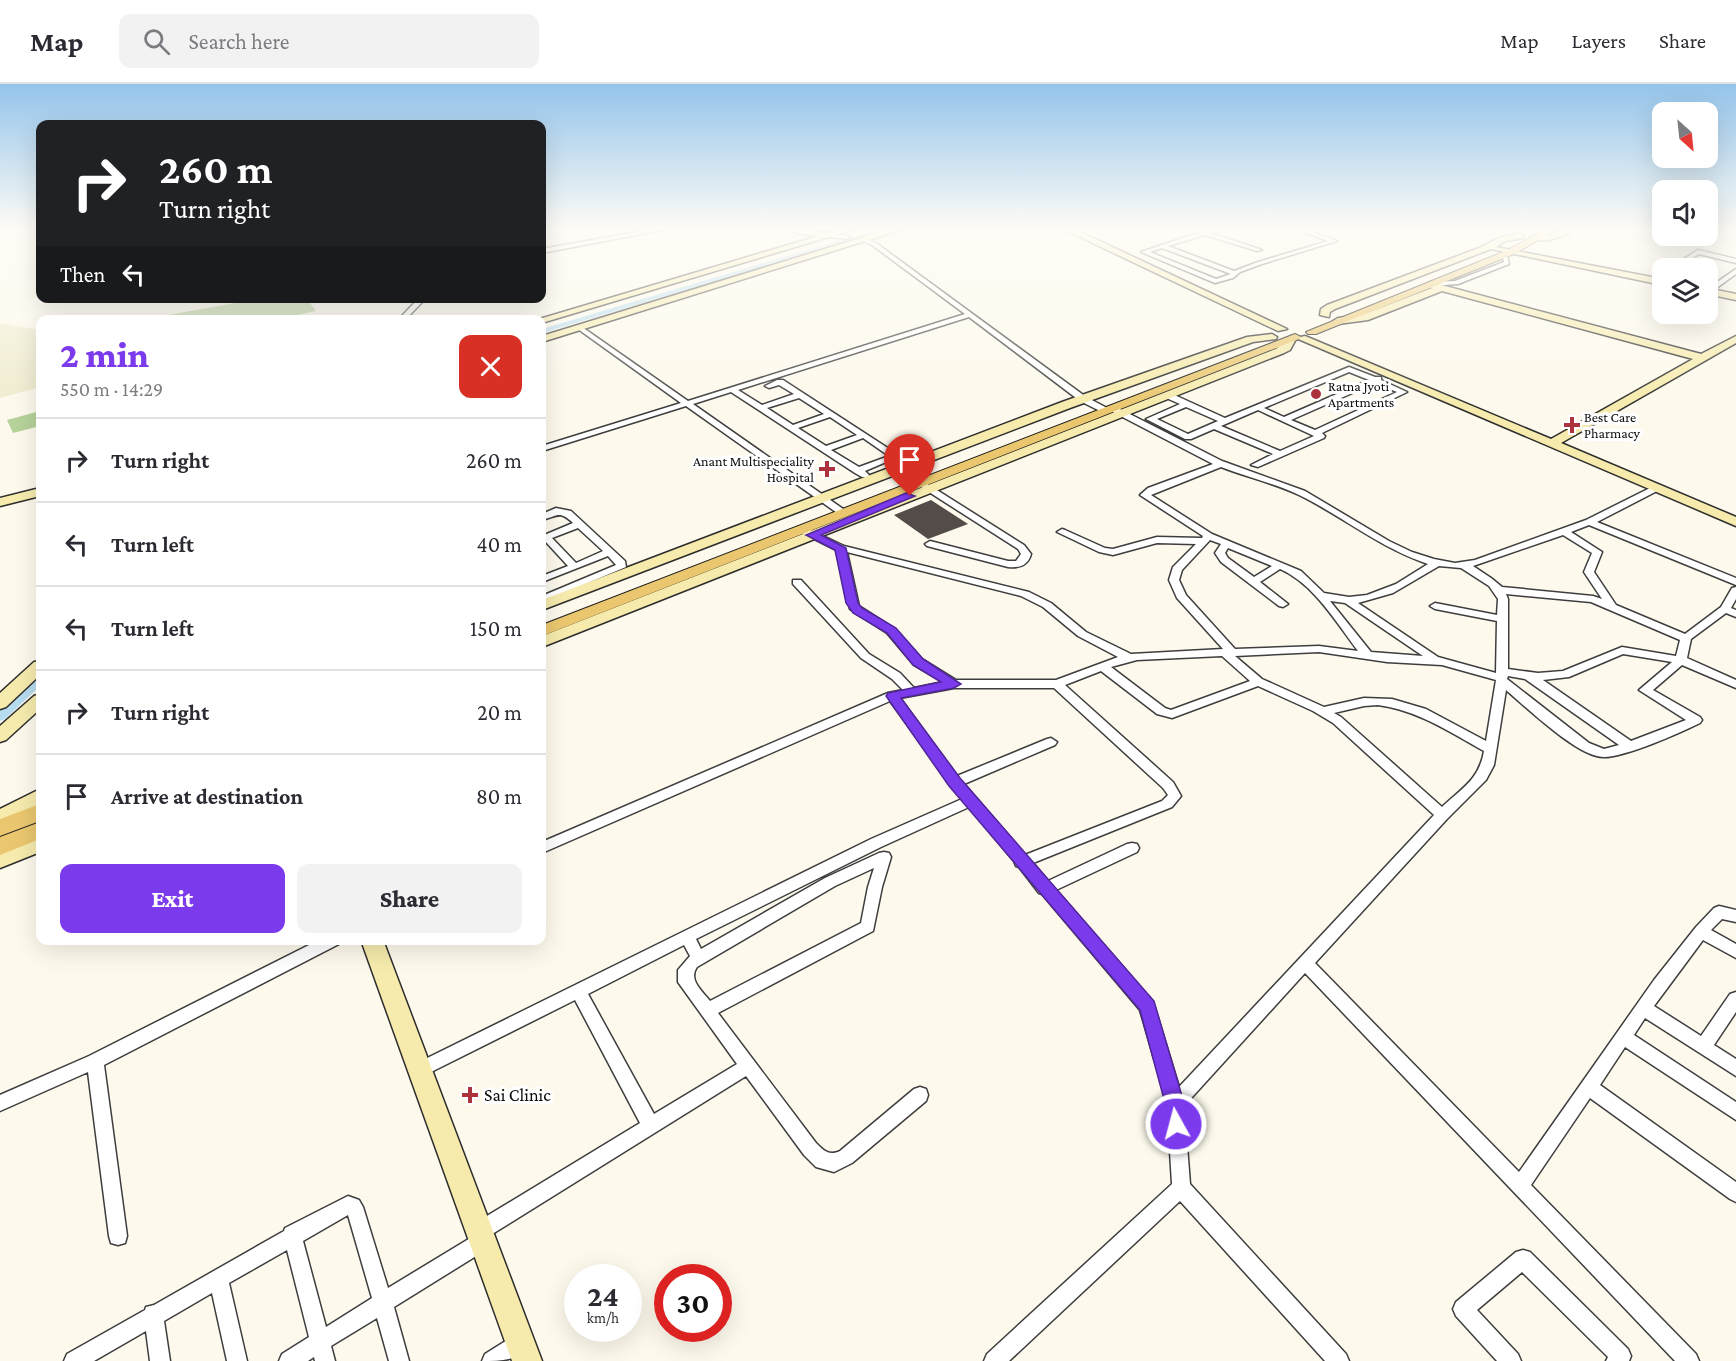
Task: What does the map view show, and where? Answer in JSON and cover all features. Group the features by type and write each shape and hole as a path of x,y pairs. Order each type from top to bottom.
{"main road":[{"path":"1294,333 1325,315 1402,288"},
{"path":"546,616 832,506 1104,407 1294,333 1338,321 1421,288"},
{"path":"546,630 807,532 832,506 925,485 1104,407"},
{"path":"0,828 36,814"},
{"path":"0,846 36,832"}],"street":[{"path":"546,319 651,288"},
{"path":"546,326 676,288"},
{"path":"546,338 711,288"},
{"path":"933,288 1104,407 1220,464 1304,494 1388,545 1438,562 1465,566 1565,532 1656,488"},
{"path":"1198,288 1388,376 1736,513"},
{"path":"1207,288 1294,333 1556,442 1736,522"},
{"path":"1325,315 1325,311 1331,307 1382,288"},
{"path":"1338,321 1364,318 1442,288 1703,358"},
{"path":"1718,292 1736,297"},
{"path":"406,315 418,303"},
{"path":"736,392 970,315"},
{"path":"580,328 832,506"},
{"path":"546,598 832,506 871,479 1104,407 1171,394 1284,350 1294,333"},
{"path":"1104,407 1251,339 1294,333"},
{"path":"1556,442 1576,428 1736,339"},
{"path":"1186,404 1150,419 1188,437 1349,369 1402,392 1316,434"},
{"path":"1284,420 1388,376"},
{"path":"546,448 690,404 780,382 896,456 858,471"},
{"path":"736,392 871,479"},
{"path":"1171,394 1186,404 1228,420"},
{"path":"1171,394 1228,420"},
{"path":"760,408 800,395"},
{"path":"1255,465 1321,436 1257,407"},
{"path":"792,428 831,414"},
{"path":"1213,426 1280,454"},
{"path":"825,449 864,435"},
{"path":"1220,464 1151,490 1145,495 1206,538 1297,573 1321,597 1368,656"},
{"path":"546,640 925,485 1021,547 1026,554 1023,561 1015,565 930,544"},
{"path":"0,497 36,487"},
{"path":"0,502 36,493"},
{"path":"546,516 563,511 610,552 621,567 546,603"},
{"path":"1589,522 1736,582"},
{"path":"546,537 580,524"},
{"path":"807,532 840,548 1025,594 1047,605 1082,634 1128,657"},
{"path":"1062,532 1096,548 1113,552 1157,540 1206,538"},
{"path":"1565,532 1597,552 1589,572 1611,605"},
{"path":"1206,538 1177,569 1174,580 1181,596 1228,652 1258,682 1323,711 1344,726 1442,815"},
{"path":"546,540 574,567"},
{"path":"1226,544 1220,556 1283,604"},
{"path":"840,548 854,607 891,631 918,662 954,684"},
{"path":"546,577 610,552"},
{"path":"1321,597 1359,600 1392,590 1438,562"},
{"path":"1255,581 1280,565"},
{"path":"1175,1103 1442,815 1482,777 1488,765 1502,677 1503,600 1499,591 1465,566"},
{"path":"557,573 566,592"},
{"path":"546,580 566,592"},
{"path":"797,582 865,656 896,676 910,691"},
{"path":"1502,677 1586,747 1605,753 1696,720 1646,690 1681,660 1686,638 1725,609 1736,590"},
{"path":"1499,591 1584,597 1611,605 1686,638"},
{"path":"1347,600 1434,660"},
{"path":"1435,606 1503,619"},
{"path":"1725,609 1736,614"},
{"path":"546,846 892,696 954,684 1057,684 1128,657 1310,648 1397,659 1434,660 1502,677 1566,675 1622,650 1681,660 1736,684"},
{"path":"1104,667 1161,711 1172,714 1258,682"},
{"path":"0,703 36,670"},
{"path":"1528,676 1628,745"},
{"path":"1021,862 1167,804 1175,796 1168,785 1057,684"},
{"path":"892,696 954,782 1148,1007 1175,1103 1181,1188 1339,1361"},
{"path":"1323,711 1372,701 1388,702 1429,717 1491,749"},
{"path":"0,736 36,703"},
{"path":"954,782 1051,742"},
{"path":"0,818 36,798"},
{"path":"419,1070 876,843 970,801"},
{"path":"0,860 36,846"},
{"path":"1044,889 1132,848"},
{"path":"708,1010 868,927 884,857 830,882 699,958 686,970 686,982 810,1149 822,1161 834,1164 846,1157 920,1095"},
{"path":"1520,1186 1644,1008 1701,931 1719,912 1736,916"},
{"path":"1701,931 1736,952"},
{"path":"687,937 699,958"},
{"path":"0,1103 95,1061 324,945"},
{"path":"374,945 524,1351 492,1361"},
{"path":"1305,963 1689,1361"},
{"path":"578,990 651,1126"},
{"path":"1703,1047 1736,999"},
{"path":"1644,1008 1736,1068"},
{"path":"1624,1037 1736,1112"},
{"path":"95,1061 118,1236"},
{"path":"289,1361 749,1065"},
{"path":"1590,1088 1736,1193"},
{"path":"994,1361 1181,1188"},
{"path":"74,1361 348,1205 353,1206 399,1361"},
{"path":"292,1235 325,1361"},
{"path":"1511,1361 1463,1309 1523,1260 1621,1356 1616,1361"},
{"path":"218,1278 237,1361"},
{"path":"153,1314 160,1361"}],"shaded area":[{"path":"0,323 36,329 36,388 0,398"}],"green space":[{"path":"235,303 310,303 316,311 297,315 168,315"},
{"path":"36,412 36,427 13,433 7,420"}],"building":[{"path":"931,500 968,524 928,539 894,515"}],"waterway":[{"path":"546,330 688,288"},
{"path":"0,716 36,683"}],"place":[{"name":"Ratna Jyoti Apartments","path":"1316,394"},
{"name":"Best Care Pharmacy","path":"1572,425"},
{"name":"Anant Multispeciality Hospital","path":"827,469"},
{"name":"Sai Clinic","path":"470,1095"}],"route":[{"path":"910,496 812,535 840,548 852,603 857,611 891,631 918,662 954,684 892,696 954,782 1148,1007 1175,1103 1176,1124"}]}
